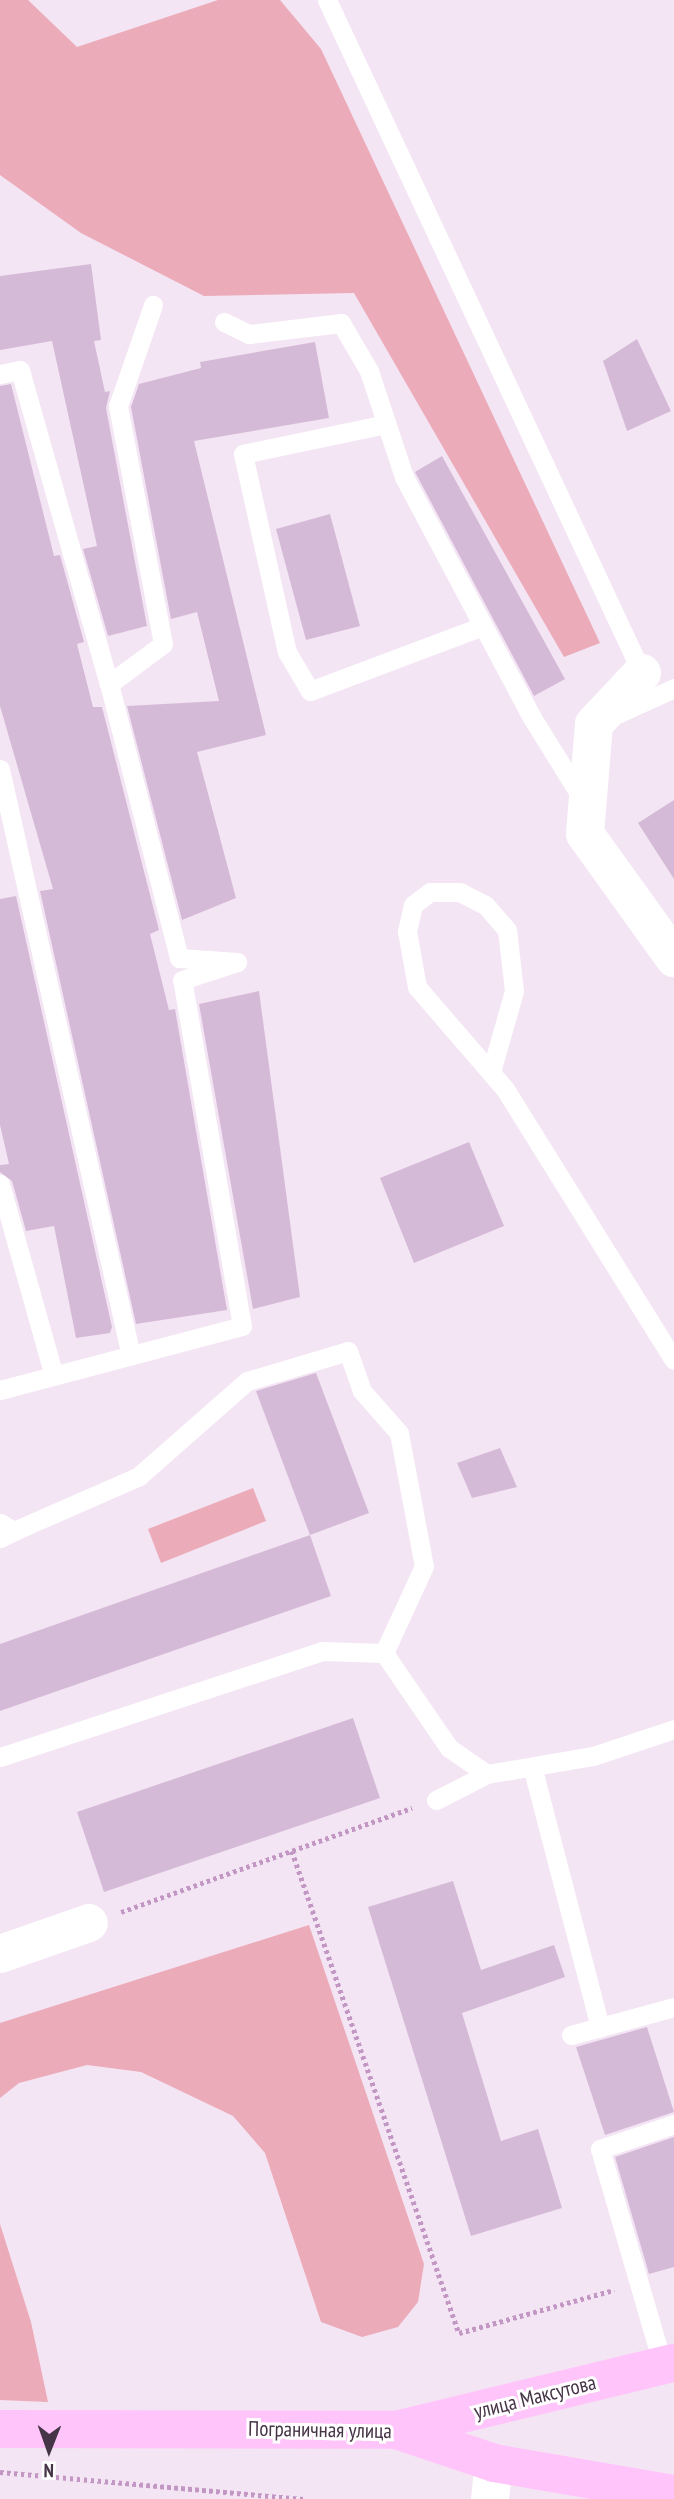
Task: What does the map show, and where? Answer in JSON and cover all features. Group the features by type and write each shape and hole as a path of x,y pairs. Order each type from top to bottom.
{"main road":[{"name":"улица Максутова","path":"396,2430 669,2364"},
{"name":"Пограничная улица","path":"0,2429 396,2430 492,2481 674,2494"}],"street":[{"path":"658,681 594,724 585,804 585,834 674,958"},
{"path":"0,1954 89,1923"}],"lane":[{"path":"327,0 658,681"},
{"path":"109,684 163,644 118,406 153,305"},
{"path":"224,322 249,334 341,323 369,371 404,477 483,626 585,804"},
{"path":"0,374 20,370 109,684 179,958 237,962 182,980 242,1326 0,1390"},
{"path":"386,424 243,453 288,652 310,691 483,626"},
{"path":"0,769 131,1356"},
{"path":"491,1072 514,991 507,930 485,905 460,892 430,892 414,905 407,931 417,987 491,1072 674,1360"},
{"path":"0,1184 54,1376"},
{"path":"5,1531 139,1476 247,1381 348,1351 362,1391 399,1433 424,1566 384,1653"},
{"path":"0,1757 321,1651 384,1653"},
{"path":"384,1653 449,1748 487,1774"},
{"path":"436,1800 487,1774 533,1770 674,1730"},
{"path":"533,1770 600,2027"},
{"path":"571,2035 674,2007"},
{"path":"669,2364 639,2283 600,2149 674,2124"}],"path":[{"path":"89,1923 436,1800"},
{"path":"292,1851 458,2333 639,2283"},
{"path":"0,2472 303,2499"}],"shaded area":[{"path":"0,0 28,0 77,47 218,0 280,0 321,49 600,643 564,657 354,293 204,296 81,233 0,175"},
{"path":"253,1488 266,1521 161,1563 148,1529"},
{"path":"309,1925 424,2264 418,2302 398,2327 362,2337 321,2322 265,2153 233,2116 141,2072 87,2065 19,2083 0,2098 0,2023"},
{"path":"0,2224 31,2322 48,2402 0,2400"}],"building":[{"path":"91,264 101,340 94,341 105,392 110,391 106,408 147,626 108,636 83,549 97,546 52,341 0,350 0,276"},
{"path":"637,339 671,411 627,431 603,361"},
{"path":"315,342 329,418 194,441 266,735 197,752 236,898 182,920 127,706 219,701 197,612 171,619 131,407 139,384 201,368 200,362"},
{"path":"11,384 54,556 60,555 84,642 77,644 93,707 102,707 159,930 150,934 169,1010 175,1009 227,1310 136,1324 40,891 53,889 0,706 0,386"},
{"path":"442,456 565,679 534,696 415,472"},
{"path":"330,514 360,626 306,640 276,529"},
{"path":"674,800 674,879 638,823"},
{"path":"16,896 112,1327 110,1333 76,1338 54,1226 26,1231 12,1181 0,1172 0,1165 9,1164 0,1125 0,899"},
{"path":"259,991 300,1297 253,1309 199,1004"},
{"path":"469,1142 504,1226 414,1263 380,1178"},
{"path":"316,1373 369,1513 310,1535 256,1391"},
{"path":"500,1448 517,1487 472,1498 457,1463"},
{"path":"310,1535 331,1596 0,1711 0,1644"},
{"path":"353,1718 380,1798 104,1892 77,1812"},
{"path":"453,1881 481,1970 554,1945 565,1977 462,2013 501,2141 538,2129 562,2208 471,2236 368,1907"},
{"path":"647,2027 674,2112 605,2135 576,2047"},
{"path":"674,2137 674,2267 649,2274 615,2157"}]}
